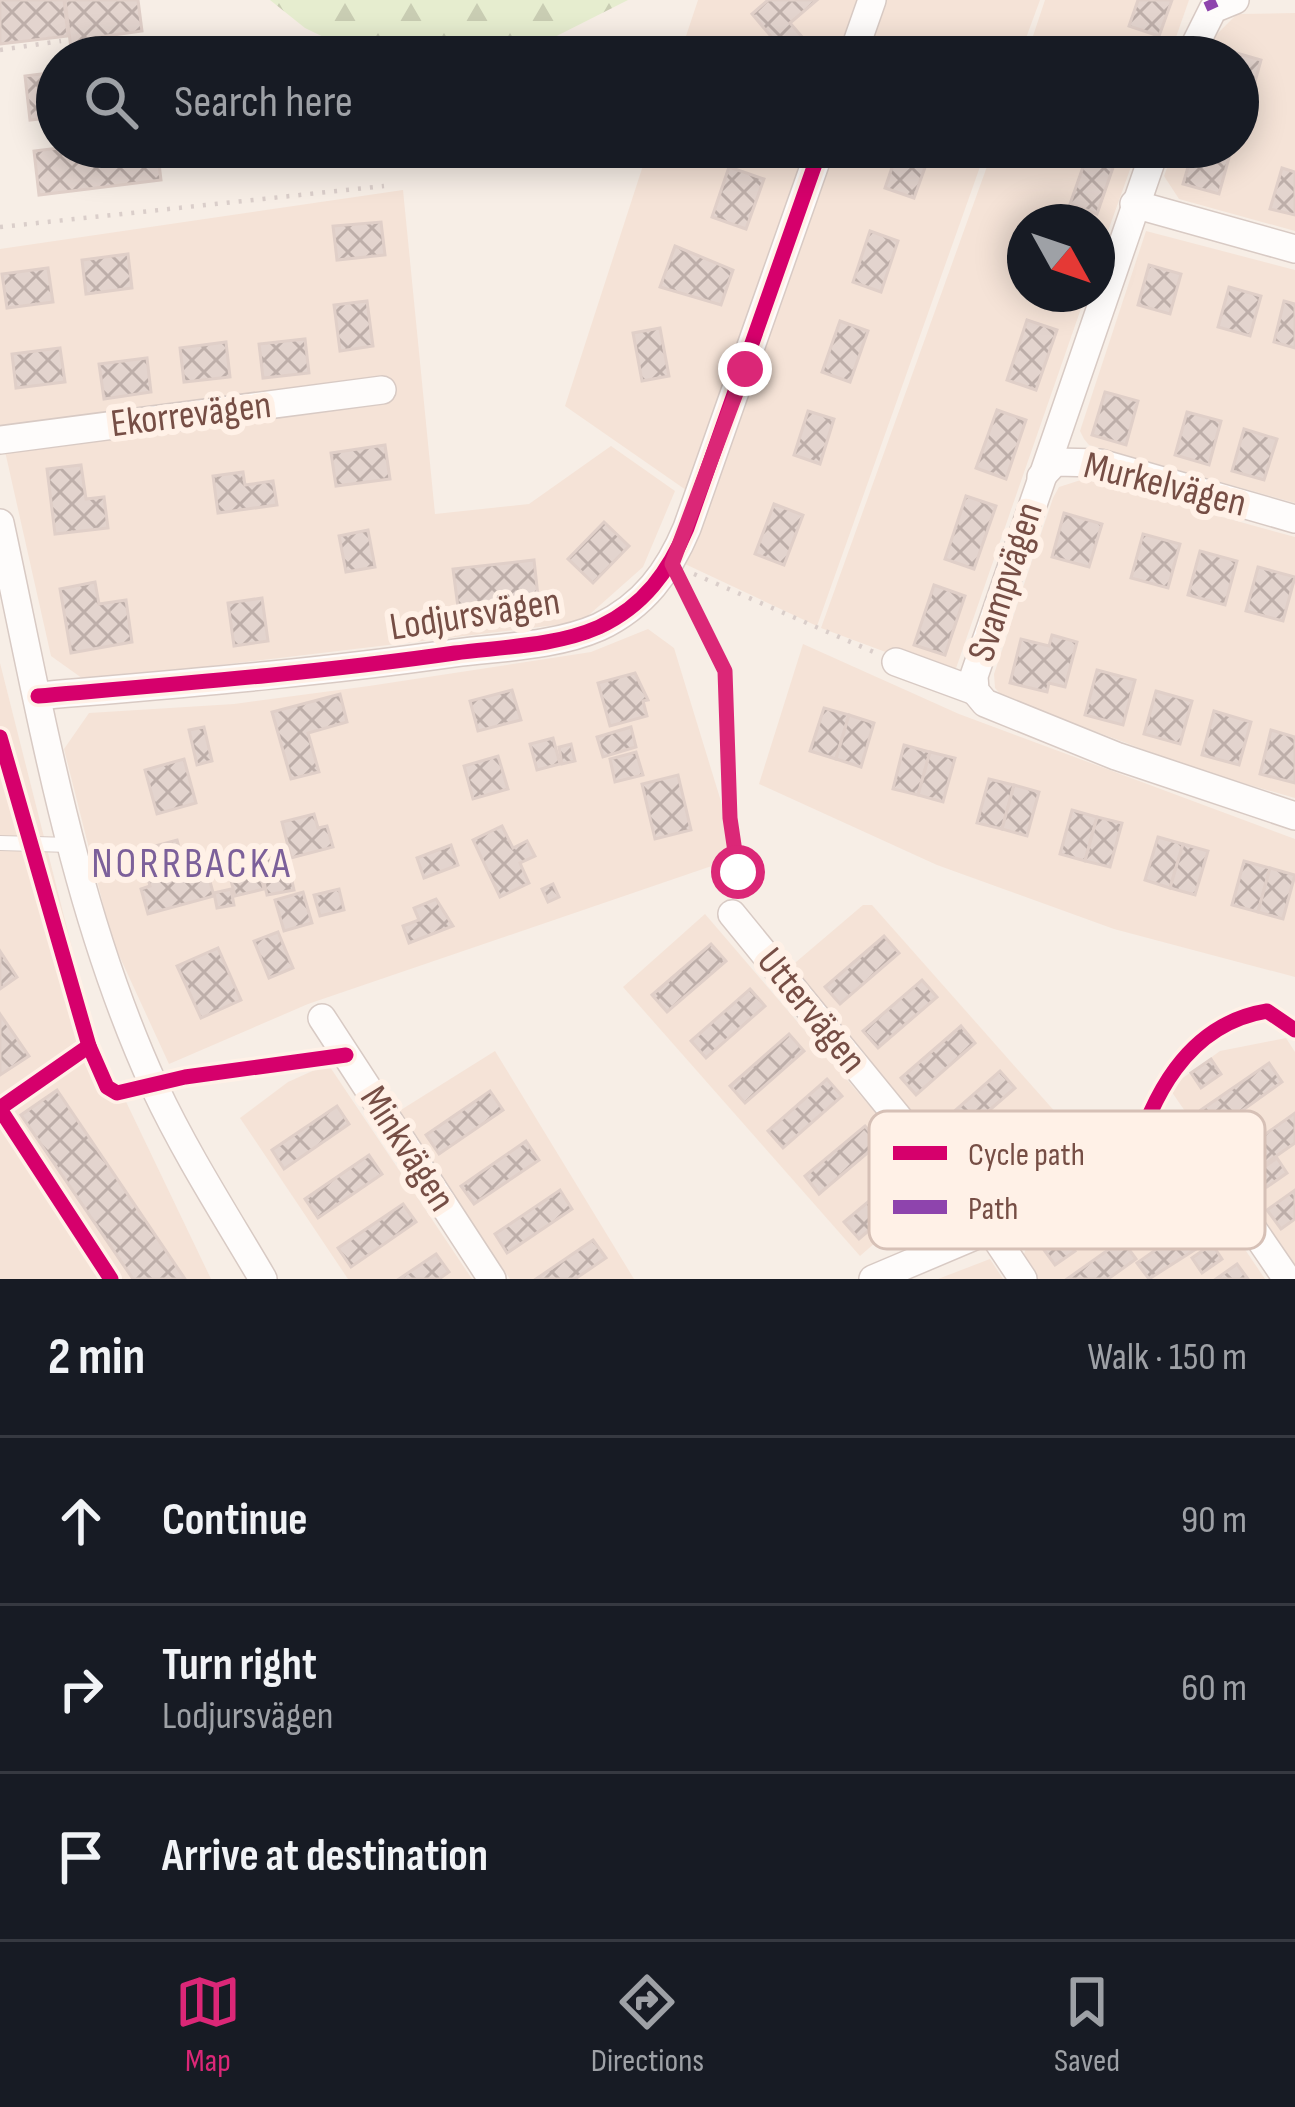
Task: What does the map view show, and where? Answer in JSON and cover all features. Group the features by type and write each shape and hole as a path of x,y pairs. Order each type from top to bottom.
{"street":[{"path":"859,36 872,0"},
{"path":"1200,36 1213,9 1234,0"},
{"name":"Lodjursvägen","path":"38,696 315,673 555,639 598,627 633,606 672,564 813,168"},
{"name":"Svampvägen","path":"1148,168 974,676 975,691 985,704 1116,757 1295,816"},
{"path":"1134,204 1295,249"},
{"name":"Ekorrevägen","path":"0,440 382,390"},
{"name":"Murkelvägen","path":"1041,477 1055,462 1100,463 1295,519"},
{"path":"0,523 70,844 106,964 155,1087 263,1279"},
{"path":"896,662 975,691"},
{"name":"Uttervägen","path":"732,914 893,1111"},
{"name":"Minkvägen","path":"322,1018 492,1279"},
{"path":"1265,1247 1287,1279"},
{"path":"873,1279 947,1249"},
{"name":"Uttervägen","path":"1003,1249 1023,1279"}],"lane":[{"path":"0,843 70,844"}],"path":[{"path":"0,50 36,45"},
{"path":"0,227 384,187"},
{"path":"672,564 896,662"},
{"path":"672,564 725,671 730,818 738,872 732,914"}],"shaded area":[{"path":"698,0 1040,0 1027,36 686,36"},
{"path":"1045,0 1189,0 1176,36 1033,36"},
{"path":"1295,13 1295,231 1179,199 1164,176 1167,168 1259,168 1259,36 1215,36 1237,14"},
{"path":"642,168 980,168 817,626 685,564 709,506 565,406"},
{"path":"986,168 1131,168 1115,212 1115,204 1007,204 1007,312 1080,312 953,677 821,628"},
{"path":"403,190 435,514 529,504 611,446 675,491 643,567 581,622 86,681 51,656 0,429 0,249"},
{"path":"1146,231 1295,270 1295,503 1089,445 1084,439 1080,431"},
{"path":"1084,479 1295,537 1295,798 1201,771 1003,697 995,688 994,674 1053,498 1059,487"},
{"path":"648,629 674,648 738,857 308,1004 169,1064 112,940 64,749 89,713 234,704 369,686 591,652"},
{"path":"803,644 959,714 1295,839 1295,977 1114,929 937,865 759,784"},
{"path":"0,663 94,1035 211,1279 0,1279"},
{"path":"863,905 872,905 1054,1111 910,1111 789,968"},
{"path":"705,914 874,1111 869,1111 869,1248 860,1256 623,987"},
{"path":"1286,1038 1295,1052 1295,1270 1265,1227 1265,1111 1185,1111 1169,1088 1220,1051"},
{"path":"495,1051 634,1279 510,1279 396,1113"},
{"path":"328,1064 472,1279 348,1279 240,1118 288,1082"},
{"path":"1026,1249 1245,1249 1265,1279 1037,1279"},
{"path":"990,1259 1003,1279 938,1279"}],"green space":[{"path":"270,0 628,0 557,36 322,36"}],"building":[{"path":"0,0 64,0 68,36 36,36 36,40 0,44"},
{"path":"65,0 138,0 142,31 69,36"},
{"path":"768,0 817,0 790,23 801,36 771,36 752,14"},
{"path":"1138,0 1172,0 1159,36 1129,26"},
{"path":"36,75 36,119 30,120 25,76"},
{"path":"34,151 36,168 160,168 161,180 39,195"},
{"path":"729,168 764,179 746,229 712,217"},
{"path":"892,168 925,168 914,198 885,188"},
{"path":"1083,168 1113,168 1100,204 1070,204"},
{"path":"1188,168 1226,168 1219,194 1183,184"},
{"path":"1282,168 1295,172 1295,215 1270,209"},
{"path":"381,222 385,255 337,260 333,226"},
{"path":"870,231 898,241 881,292 853,282"},
{"path":"675,246 733,270 721,305 660,287"},
{"path":"128,254 132,288 86,294 82,260"},
{"path":"1149,265 1181,274 1170,314 1138,305"},
{"path":"48,268 53,302 7,308 2,274"},
{"path":"1229,287 1261,296 1250,336 1218,327"},
{"path":"367,301 373,346 340,351 334,305"},
{"path":"1284,301 1295,304 1295,348 1274,342"},
{"path":"1027,320 1057,330 1036,390 1007,380"},
{"path":"840,321 868,331 850,382 822,372"},
{"path":"660,328 669,376 642,381 633,333"},
{"path":"305,339 309,373 263,378 259,344"},
{"path":"226,342 230,377 184,382 180,348"},
{"path":"60,348 65,382 16,388 12,354"},
{"path":"147,358 151,392 104,399 99,364"},
{"path":"1105,392 1138,401 1126,445 1092,435"},
{"path":"997,410 1026,420 1006,479 976,468"},
{"path":"808,411 834,419 820,464 794,455"},
{"path":"1187,412 1221,421 1209,465 1175,455"},
{"path":"1244,429 1277,439 1264,480 1232,471"},
{"path":"385,445 390,479 336,486 331,453"},
{"path":"81,465 86,499 104,497 108,528 55,534 47,469"},
{"path":"243,472 245,485 273,481 277,505 218,513 213,476"},
{"path":"966,496 996,506 974,569 945,559"},
{"path":"774,504 803,515 784,565 755,554"},
{"path":"1064,513 1102,524 1089,567 1052,557"},
{"path":"604,522 629,546 593,583 568,559"},
{"path":"368,530 375,567 346,572 339,536"},
{"path":"1143,534 1180,544 1168,588 1131,578"},
{"path":"1200,551 1237,561 1225,605 1188,595"},
{"path":"534,560 538,596 489,602 490,611 459,615 453,569"},
{"path":"1258,567 1295,577 1283,621 1246,611"},
{"path":"95,582 99,604 126,600 132,642 71,653 60,589"},
{"path":"934,585 965,596 945,655 914,645"},
{"path":"262,598 268,641 234,646 228,603"},
{"path":"1052,635 1077,642 1065,687 1049,683 1047,692 1010,683 1021,639 1049,646"},
{"path":"1097,670 1135,680 1123,725 1085,715"},
{"path":"635,673 648,700 643,701 647,716 610,726 598,683"},
{"path":"512,690 521,720 478,731 470,701"},
{"path":"1156,691 1192,701 1180,744 1144,734"},
{"path":"340,694 347,722 308,733 319,772 291,779 272,712"},
{"path":"824,708 849,715 836,759 810,751"},
{"path":"1214,711 1251,722 1239,765 1202,755"},
{"path":"849,715 874,723 861,767 836,759"},
{"path":"204,727 212,761 197,765 189,730"},
{"path":"631,727 636,747 603,757 597,737"},
{"path":"1271,730 1295,737 1295,783 1260,774"},
{"path":"553,738 560,764 537,770 530,744"},
{"path":"571,744 575,761 562,764 559,747"},
{"path":"904,745 930,752 918,795 893,789"},
{"path":"636,752 643,775 615,782 610,759"},
{"path":"930,752 955,758 943,802 918,795"},
{"path":"498,756 508,789 473,799 464,766"},
{"path":"184,759 196,803 157,814 145,770"},
{"path":"678,775 691,830 655,839 642,784"},
{"path":"989,779 1014,785 1002,829 977,823"},
{"path":"1014,785 1039,792 1027,836 1002,829"},
{"path":"1072,810 1097,817 1085,861 1060,854"},
{"path":"314,814 318,828 327,826 333,847 291,858 282,822"},
{"path":"1097,817 1122,823 1110,867 1085,861"},
{"path":"502,826 513,848 527,841 535,856 520,863 529,883 500,897 473,840"},
{"path":"1158,837 1183,844 1170,888 1145,880"},
{"path":"177,840 184,866 204,860 214,896 148,914 141,889 150,886 140,850"},
{"path":"1183,844 1208,851 1195,895 1170,888"},
{"path":"451,845 458,865 424,878 417,858"},
{"path":"286,854 294,890 267,895 259,860"},
{"path":"256,858 264,889 235,896 227,865"},
{"path":"1244,861 1270,868 1258,912 1232,905"},
{"path":"1270,868 1295,875 1283,919 1258,912"},
{"path":"553,884 559,897 548,902 542,889"},
{"path":"231,889 234,905 217,908 214,893"},
{"path":"339,889 344,910 320,916 314,895"},
{"path":"303,892 312,923 284,931 275,900"},
{"path":"436,899 453,926 409,943 403,926 419,920 414,908"},
{"path":"278,932 293,968 269,978 254,941"},
{"path":"884,936 899,953 840,1004 825,987"},
{"path":"711,944 726,961 667,1012 652,995"},
{"path":"218,948 241,1000 201,1018 177,966"},
{"path":"0,951 17,977 0,989"},
{"path":"922,980 937,997 878,1048 863,1031"},
{"path":"750,989 765,1006 706,1058 691,1041"},
{"path":"0,1014 29,1056 0,1075"},
{"path":"961,1026 975,1043 916,1095 901,1078"},
{"path":"789,1034 804,1051 745,1103 730,1086"},
{"path":"1211,1059 1221,1074 1201,1088 1191,1073"},
{"path":"1269,1063 1282,1082 1242,1111 1201,1110"},
{"path":"1000,1071 1015,1088 988,1111 955,1111"},
{"path":"827,1079 842,1096 783,1148 768,1131"},
{"path":"57,1090 185,1279 133,1279 21,1115"},
{"path":"490,1091 503,1110 439,1154 426,1135"},
{"path":"337,1106 349,1124 284,1169 272,1150"},
{"path":"1295,1113 1295,1143 1265,1164 1265,1134"},
{"path":"865,1126 869,1131 869,1152 819,1194 805,1176"},
{"path":"526,1141 539,1160 474,1204 461,1186"},
{"path":"369,1155 382,1174 318,1218 305,1199"},
{"path":"1277,1158 1287,1173 1267,1187 1265,1166"},
{"path":"560,1190 572,1209 507,1253 495,1234"},
{"path":"1295,1190 1295,1219 1281,1229 1267,1210"},
{"path":"869,1201 869,1230 859,1239 844,1222"},
{"path":"403,1204 416,1222 351,1267 338,1248"},
{"path":"593,1240 606,1258 575,1279 536,1279"},
{"path":"1074,1249 1075,1251 1055,1265 1044,1250"},
{"path":"1109,1249 1129,1249 1136,1259 1108,1279 1067,1279"},
{"path":"1157,1249 1196,1249 1149,1279 1137,1263"},
{"path":"1205,1249 1215,1249 1222,1259 1202,1273 1192,1258"},
{"path":"436,1254 449,1272 439,1279 399,1279"},
{"path":"1237,1264 1248,1279 1216,1279"}],"marked path":[{"path":"1209,0 1213,9"}],"cycle path":[{"path":"38,696 528,645 599,627 629,609 663,573 687,528 814,168"},
{"path":"0,737 89,1046"},
{"path":"1151,1111 1176,1069 1214,1031 1267,1011 1295,1030"},
{"path":"0,1108 89,1046 107,1087 117,1093 185,1077 346,1055"},
{"path":"0,1109 111,1279"}],"district":[{"name":"NORRBACKA","path":"192,864"}],"route":[{"path":"738,872 730,818 731,731 725,671 672,564 745,369"}]}
